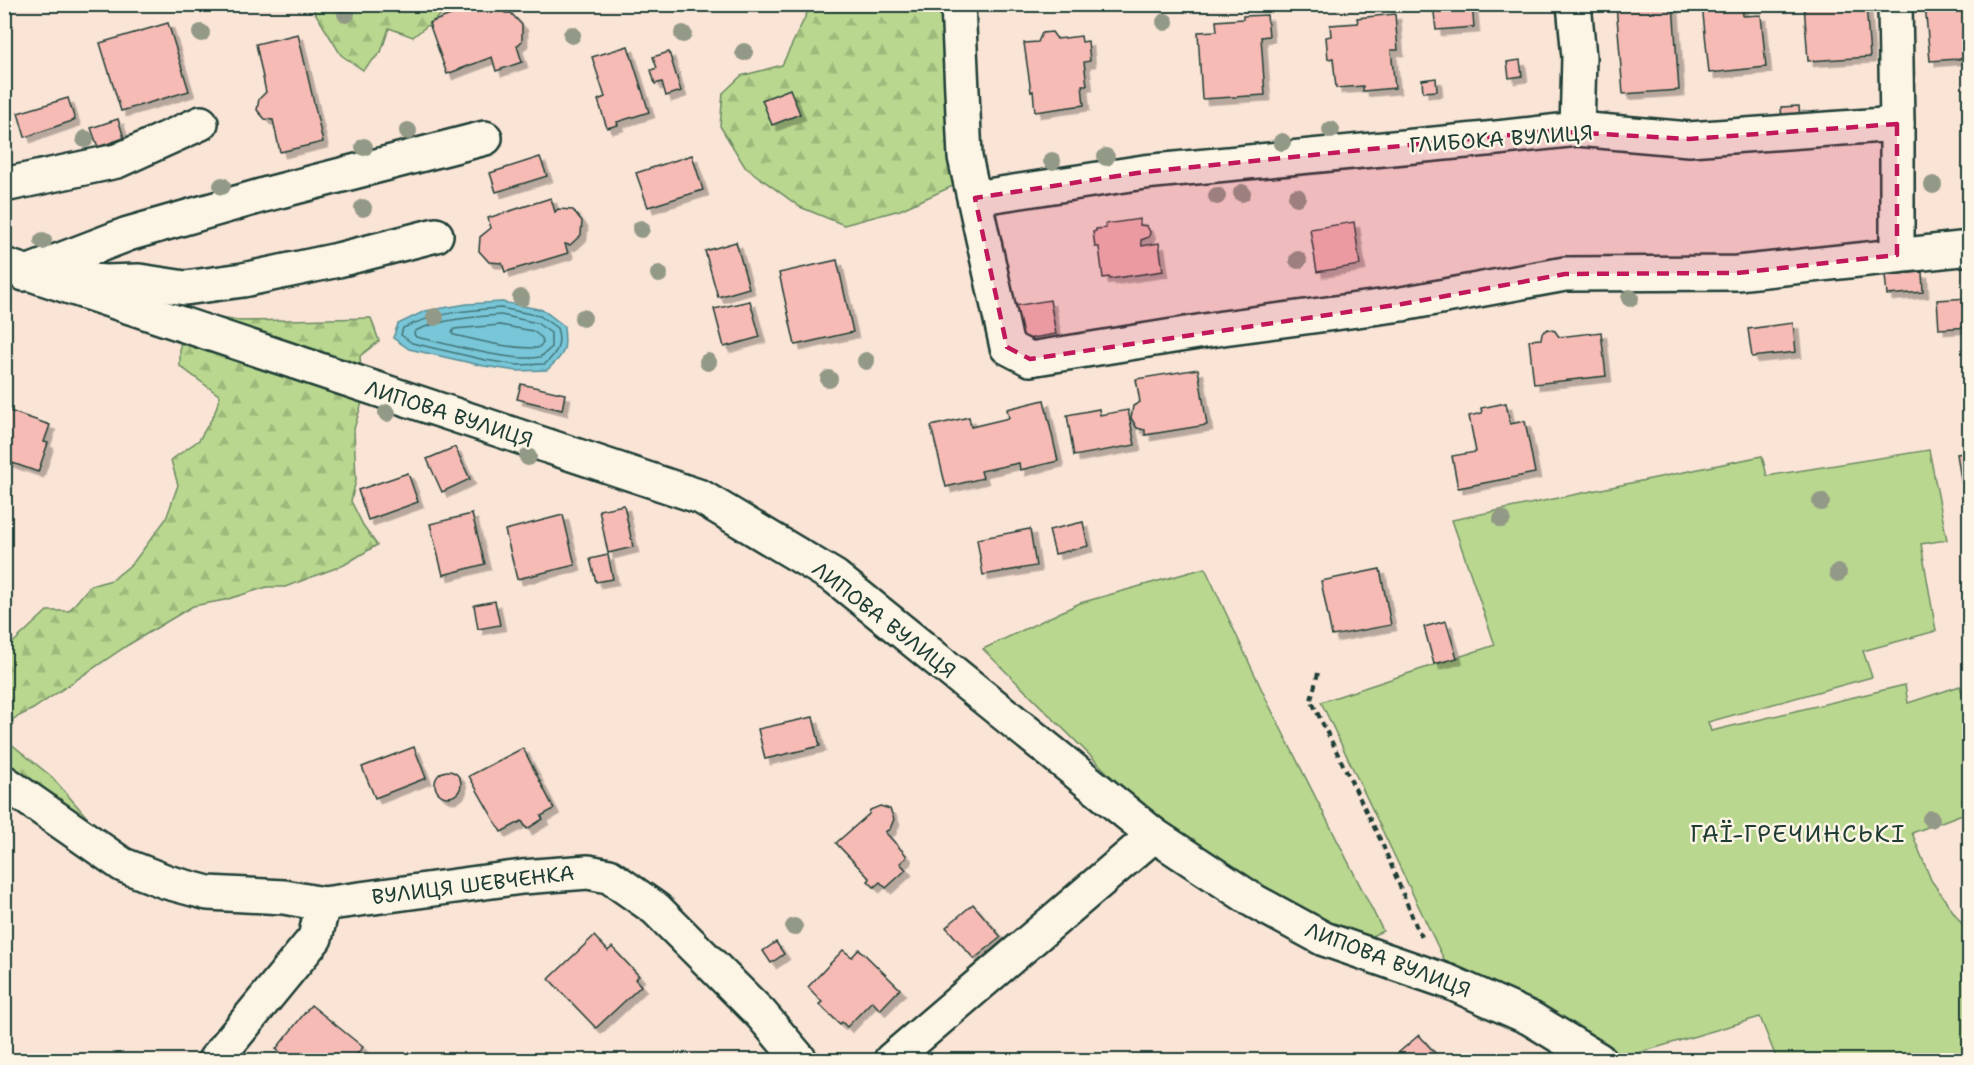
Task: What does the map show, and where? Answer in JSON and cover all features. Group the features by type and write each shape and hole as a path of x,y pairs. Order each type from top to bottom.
{"street":[{"path":"958,4 965,157 1007,346 1030,359 1223,328 1402,304 1565,274 1737,273 1970,248"},
{"path":"1574,4 1579,57 1577,129"},
{"path":"1895,4 1897,255"},
{"path":"4,185 117,161 201,123"},
{"name":"ГЛИБОКА ВУЛИЦЯ","path":"975,198 1144,172 1577,129 1689,139 1897,124"},
{"path":"14,270 128,234 275,192 485,138"},
{"path":"14,270 105,282 139,281 185,288 243,280 338,260 436,235"},
{"name":"ЛИПОВА ВУЛИЦЯ","path":"14,270 701,497 835,577 1154,835 1254,901 1324,939 1449,982 1530,1018 1599,1060"},
{"name":"ВУЛИЦЯ ШЕВЧЕНКА","path":"4,782 123,865 167,882 208,893 284,897 323,904 522,877 588,872 609,876 656,909 761,1014 800,1060"},
{"path":"891,1060 1154,835"},
{"path":"216,1060 315,938 323,904"}],"path":[{"path":"1318,673 1311,700 1382,843 1417,928 1449,982"}],"highlighted area":[{"path":"1897,124 1897,255 1737,273 1565,274 1402,304 1030,359 1007,347 975,198 1144,172 1549,131 1689,139"}],"green space":[{"path":"313,5 453,5 413,37 389,28 381,52 363,70 341,55 314,11"},
{"path":"811,5 947,5 954,151 953,186 900,210 844,225 800,207 745,167 720,126 723,93 741,76 782,65"},
{"path":"196,315 242,321 371,318 379,341 360,356 363,399 354,429 356,480 351,501 363,525 377,545 344,565 285,587 267,587 225,600 193,606 128,645 33,709 13,719 10,743 52,777 91,822 72,819 5,775 5,650 47,611 69,611 90,586 112,580 133,563 166,519 178,485 171,460 199,440 214,415 220,396 180,366 180,345"},
{"path":"1929,450 1947,540 1921,544 1936,631 1863,651 1872,677 1708,722 1711,731 1905,685 1908,703 1960,686 1970,714 1970,797 1962,800 1965,813 1912,833 1931,880 1969,934 1969,1060 1777,1060 1760,1017 1618,1059 1544,1015 1449,970 1321,702 1495,645 1452,520 1762,456 1767,476"},
{"path":"1205,568 1268,703 1383,931 1367,938 1319,927 1155,820 983,649 1080,603"}],"water":[{"path":"502,302 543,310 564,326 565,347 558,359 547,370 517,371 484,366 409,349 393,338 398,324 425,311 467,304"}],"building":[{"path":"480,4 502,4 505,13 511,13 522,25 522,41 517,46 522,62 496,71 492,57 447,74 429,23"},
{"path":"1433,4 1472,4 1474,27 1436,30"},
{"path":"1616,4 1673,4 1679,90 1623,94"},
{"path":"1702,4 1742,4 1743,16 1761,15 1766,67 1709,73"},
{"path":"1804,4 1866,4 1870,57 1808,61"},
{"path":"1925,4 1970,4 1970,58 1930,61"},
{"path":"1395,14 1398,50 1391,50 1395,88 1363,91 1363,86 1336,88 1333,58 1328,59 1326,37 1331,36 1330,25 1358,23 1357,18"},
{"path":"1267,15 1269,36 1261,37 1265,95 1202,99 1198,32 1217,31 1216,21 1243,19 1243,16"},
{"path":"168,23 189,91 121,111 100,43"},
{"path":"1052,32 1057,39 1081,36 1082,42 1088,41 1090,61 1084,62 1087,85 1082,85 1084,105 1035,112 1024,43 1038,42 1042,33"},
{"path":"298,34 323,142 280,152 273,120 265,119 257,110 259,99 266,92 256,44"},
{"path":"628,46 649,112 617,122 618,125 607,128 598,100 605,97 592,57"},
{"path":"669,52 681,91 666,96 662,82 655,84 651,70 657,68 653,57"},
{"path":"1520,60 1522,76 1509,78 1507,62"},
{"path":"1436,78 1437,91 1423,92 1422,80"},
{"path":"790,89 800,114 772,125 762,100"},
{"path":"68,98 75,120 25,137 18,113"},
{"path":"1799,106 1800,120 1782,121 1781,107"},
{"path":"118,119 124,138 98,147 91,128"},
{"path":"692,155 703,190 648,207 636,173"},
{"path":"540,157 547,176 496,192 490,173"},
{"path":"551,198 555,212 558,209 573,210 582,221 581,235 570,245 565,244 568,253 505,272 502,263 489,262 479,251 480,237 491,228 488,218"},
{"path":"1140,219 1140,225 1147,226 1150,232 1149,237 1141,240 1142,246 1159,243 1163,271 1110,279 1109,277 1103,278 1099,247 1095,247 1093,232 1096,229 1106,228 1105,224"},
{"path":"1354,222 1360,265 1317,272 1310,229"},
{"path":"736,242 749,288 718,297 705,251"},
{"path":"837,260 853,332 795,345 779,273"},
{"path":"1922,272 1923,292 1887,295 1885,275"},
{"path":"1970,298 1970,327 1939,329 1937,300"},
{"path":"1050,300 1056,334 1021,340 1014,306"},
{"path":"750,301 760,337 724,347 714,309"},
{"path":"1793,323 1796,352 1752,357 1748,329"},
{"path":"1548,329 1555,331 1559,337 1601,332 1606,376 1534,384 1529,340 1541,339 1542,333"},
{"path":"1198,369 1207,425 1145,435 1145,430 1137,428 1131,418 1133,406 1140,402 1136,379"},
{"path":"521,384 565,394 562,410 517,399"},
{"path":"1044,400 1058,461 1020,470 1019,463 981,471 983,478 946,487 931,426 969,417 971,427 1009,418 1007,409"},
{"path":"1506,403 1510,424 1525,421 1535,473 1458,488 1452,456 1476,452 1469,416 1482,413 1481,408"},
{"path":"4,409 50,425 44,442 48,443 38,472 4,460"},
{"path":"1099,409 1100,415 1128,410 1135,445 1074,456 1067,415"},
{"path":"455,447 470,479 442,492 427,459"},
{"path":"1970,452 1970,532 1969,532 1957,454"},
{"path":"408,473 418,502 368,520 358,490"},
{"path":"624,505 633,547 608,553 599,510"},
{"path":"472,514 485,564 443,575 430,524"},
{"path":"563,515 575,565 517,579 505,530"},
{"path":"1083,522 1088,546 1055,554 1049,530"},
{"path":"1030,529 1036,566 983,575 977,539"},
{"path":"608,555 613,579 596,582 590,559"},
{"path":"1380,569 1391,625 1332,636 1321,581"},
{"path":"495,601 500,625 478,629 474,605"},
{"path":"1446,621 1457,658 1434,664 1424,627"},
{"path":"813,717 820,746 765,759 758,729"},
{"path":"414,747 426,778 375,798 362,767"},
{"path":"523,748 554,809 541,816 543,819 527,829 522,821 501,832 469,776"},
{"path":"448,771 457,775 461,784 457,793 448,797 439,793 435,784 439,775"},
{"path":"880,806 890,809 894,819 890,829 885,832 906,855 900,863 906,870 886,888 880,882 874,887 868,881 870,879 836,843 869,814 870,810"},
{"path":"973,904 1001,937 974,959 946,927"},
{"path":"594,936 608,951 612,947 639,976 635,979 641,986 596,1028 549,979"},
{"path":"776,942 784,954 771,963 763,951"},
{"path":"859,949 900,989 880,1010 872,1001 847,1027 842,1022 840,1024 819,1004 822,1002 808,987 843,950 852,957"},
{"path":"311,1005 363,1047 352,1060 291,1060 276,1049"},
{"path":"1419,1035 1441,1060 1390,1060"}],"district":[{"name":"ГАЇ-ГРЕЧИНСЬКІ","path":"1798,834"}]}
